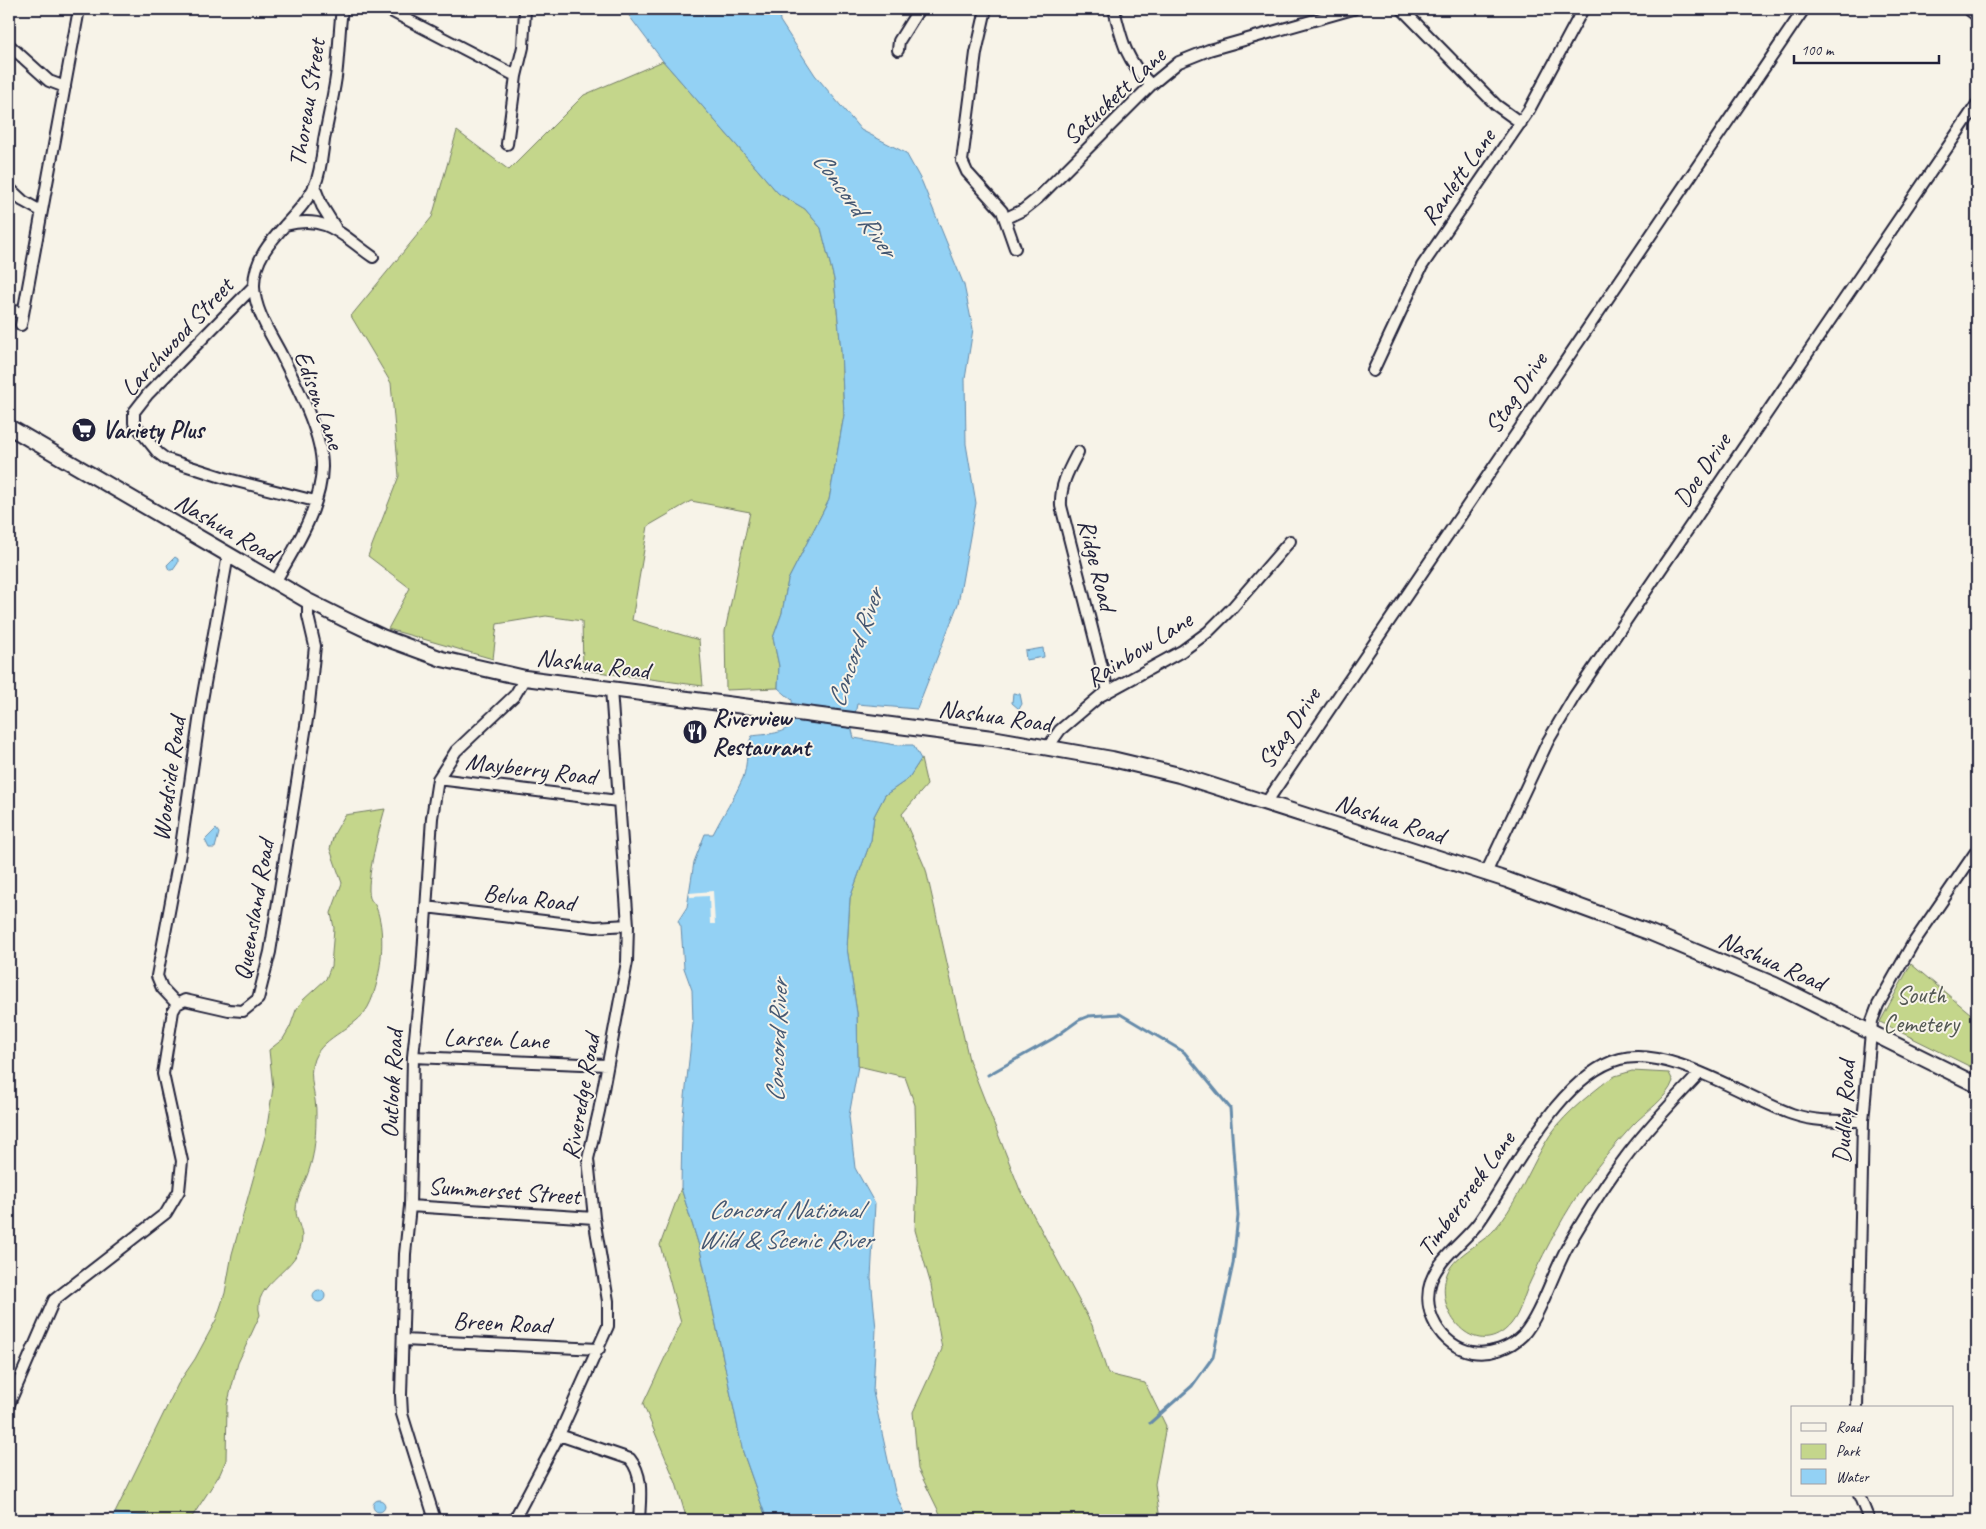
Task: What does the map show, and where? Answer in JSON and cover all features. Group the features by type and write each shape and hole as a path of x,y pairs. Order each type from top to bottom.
{"main road":[{"name":"Nashua Road","path":"9,427 308,601 373,633 422,653 462,665 525,678 780,709 1048,747 1179,775 1486,873 1698,952 1775,985 1977,1085"}],"street":[{"path":"21,325 79,9"},
{"name":"Thoreau Street","path":"285,225 314,186 320,164 336,78 342,9"},
{"path":"386,9 516,76"},
{"path":"507,144 516,76 523,47 525,9"},
{"path":"898,50 899,41 919,9"},
{"path":"986,9 976,52 962,155 967,172 998,205 1006,218 1015,248"},
{"path":"1114,9 1126,53 1136,70 1151,85"},
{"name":"Satuckett Lane","path":"1006,218 1023,210 1038,198 1151,85 1179,62 1199,53 1353,9"},
{"path":"1402,9 1496,105 1520,123"},
{"name":"Ranlett Lane","path":"1373,371 1422,266 1548,79 1583,9"},
{"name":"Stag Drive","path":"1266,803 1804,9"},
{"path":"1968,9 1977,16"},
{"path":"9,44 49,81 65,87"},
{"name":"Doe Drive","path":"1486,873 1544,750 1574,697 1977,104"},
{"path":"314,186 322,206 335,228 372,257"},
{"path":"9,188 23,201 41,211"},
{"path":"285,225 306,221 335,228"},
{"name":"Larchwood Street","path":"285,225 262,254 254,286 148,394 134,412 133,419 138,430 166,459 228,480 315,501"},
{"name":"Edison Lane","path":"254,286 262,316 289,371 316,437 322,468 315,501 300,540 275,582"},
{"path":"9,309 22,314"},
{"name":"Ridge Road","path":"1078,452 1060,491 1061,506 1108,691"},
{"name":"Rainbow Lane","path":"1048,747 1060,730 1108,691 1182,651 1208,632 1233,607 1290,541"},
{"name":"Woodside Road","path":"177,1004 162,988 157,976 180,853 202,700 228,555"},
{"name":"Queensland Road","path":"177,1004 185,1000 229,1010 243,1010 258,1000 270,952 308,713 315,646 308,616 308,601"},
{"name":"Outlook Road","path":"435,1520 402,1414 404,1254 410,1206 413,1057 432,818 438,779 456,751 515,695 525,678"},
{"name":"Riveredge Road","path":"514,1520 559,1435 608,1326 609,1314 594,1218 588,1159 600,1111 627,962 628,925 611,689"},
{"name":"Mayberry Road","path":"438,779 618,801"},
{"name":"Dudley Road","path":"1856,1406 1863,1121 1870,1032 1875,1012 1905,957 1977,850"},
{"name":"Belva Road","path":"426,907 595,928 628,925"},
{"path":"9,1404 54,1300 166,1213 179,1191 182,1161 163,1074 173,1010 177,1004"},
{"name":"Larsen Lane","path":"413,1057 607,1065"},
{"name":"Timbercreek Lane","path":"1698,1074 1618,1167 1564,1252 1533,1319 1523,1335 1508,1346 1481,1352 1463,1349 1447,1339 1435,1325 1429,1308 1429,1289 1435,1272 1479,1222 1537,1131 1566,1097 1600,1068 1622,1059 1653,1058 1698,1074 1801,1116 1863,1121"},
{"name":"Summerset Street","path":"410,1206 594,1218"},
{"name":"Breen Road","path":"404,1340 599,1349"},
{"path":"559,1435 630,1459 636,1466 640,1480 640,1520"},
{"path":"1859,1496 1869,1520"}],"green space":[{"path":"663,61 778,193 805,209 821,228 834,279 841,350 844,415 829,500 788,580 782,613 773,638 779,666 778,688 726,690 725,631 750,512 691,501 648,526 632,620 699,640 703,686 583,670 582,621 546,616 497,624 493,659 388,629 410,588 368,556 399,476 391,383 351,316 432,217 457,131 509,170 584,95"},
{"path":"921,759 927,785 902,814 926,870 969,1060 1020,1190 1092,1325 1108,1374 1145,1383 1166,1426 1155,1484 1160,1520 943,1520 918,1469 913,1412 942,1349 931,1285 915,1230 917,1182 915,1105 905,1077 858,1066 857,1013 847,949 850,898 871,840 874,816 885,795 908,779"},
{"path":"385,809 374,854 369,890 370,898 379,916 382,935 377,982 371,1001 363,1015 325,1044 314,1059 311,1072 316,1108 314,1148 312,1161 296,1204 296,1213 302,1236 300,1248 287,1267 269,1284 262,1294 259,1304 260,1315 238,1363 227,1405 226,1460 220,1474 190,1520 115,1513 178,1384 195,1359 216,1320 225,1293 232,1254 266,1133 273,1088 269,1050 283,1039 296,1010 303,1000 326,979 331,966 334,928 331,913 342,883 330,849 334,834 345,815"},
{"name":"South Cemetery","path":"1911,964 1977,1019 1977,1070 1880,1022"},
{"path":"1632,1071 1669,1073 1673,1081 1666,1094 1633,1125 1579,1192 1544,1254 1511,1324 1499,1335 1486,1338 1473,1336 1462,1330 1453,1319 1447,1307 1444,1292 1449,1269 1460,1256 1494,1230 1501,1221 1515,1200 1550,1135 1564,1118 1580,1102 1607,1081 1615,1076"},
{"path":"681,1188 700,1249 743,1452 767,1520 687,1520 676,1483 643,1404 681,1323 660,1245"}],"water":[{"name":"Concord National Wild & Scenic River","path":"624,9 779,9 780,21 815,75 861,130 906,153 922,182 964,285 973,329 965,379 966,444 976,503 958,604 917,709 857,704 852,730 854,738 896,745 913,745 921,759 908,779 885,795 874,816 871,840 850,898 847,948 857,1013 858,1066 849,1116 855,1168 875,1204 871,1278 876,1329 873,1392 895,1492 907,1520 767,1520 743,1452 700,1249 681,1188 682,1125 693,1023 692,990 684,968 681,927 678,921 687,907 694,862 705,834 713,834 743,778 752,736 787,729 793,720 792,700 778,688 779,666 773,638 782,613 788,580 829,500 844,415 841,350 834,279 821,228 805,209 778,193 663,61"},
{"path":"175,557 178,559 178,563 173,570 169,570 167,565"},
{"path":"1043,648 1044,657 1026,660 1025,651"},
{"path":"1013,693 1020,694 1022,704 1019,709 1012,703"},
{"path":"216,829 219,833 215,848 209,848 205,840"},
{"path":"319,1290 325,1296 319,1302 313,1296"},
{"path":"379,1500 385,1506 379,1512 373,1506"},
{"path":"115,1513 149,1516 160,1520 110,1520"}],"pier":[{"path":"713,891 715,924 710,924 709,896 690,897 689,893"}],"waterway":[{"path":"988,1075 1054,1038 1079,1020 1089,1016 1120,1014 1184,1052 1230,1108 1238,1216 1233,1264 1213,1357 1192,1386 1150,1423"}],"place":[{"name":"Variety Plus","path":"84,430"},
{"name":"Riverview Restaurant","path":"695,732"}],"water label":[{"name":"Concord River","path":"855,204"},
{"name":"Concord River","path":"855,648"},
{"name":"Concord River","path":"777,1041"}]}
